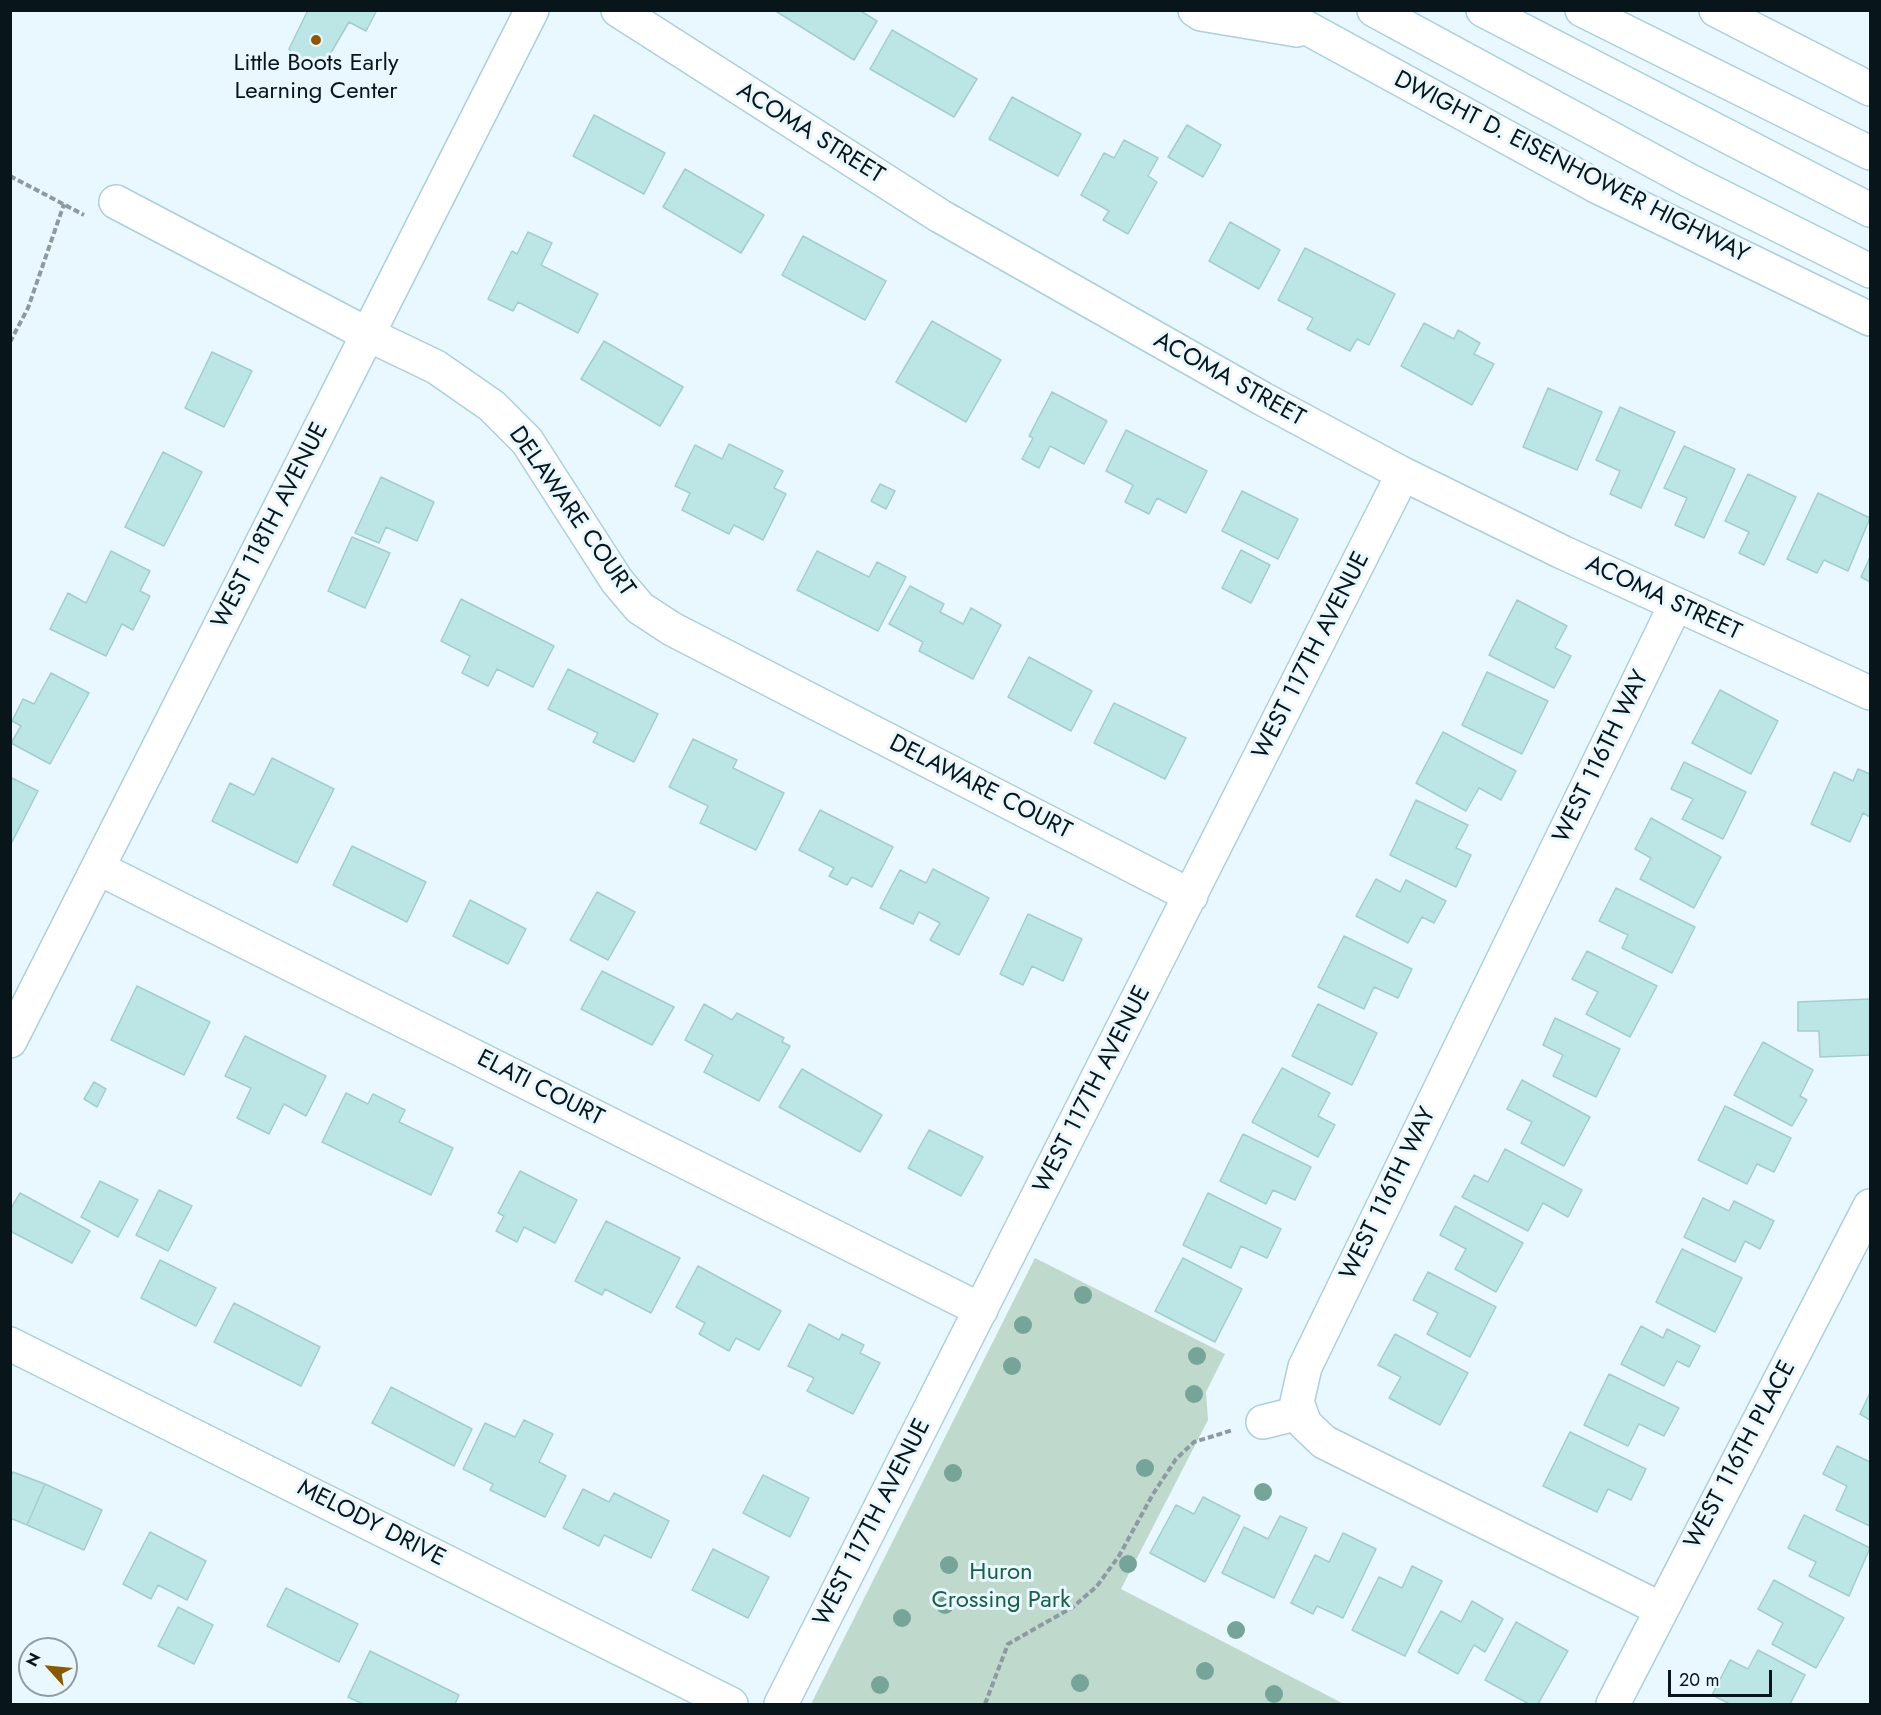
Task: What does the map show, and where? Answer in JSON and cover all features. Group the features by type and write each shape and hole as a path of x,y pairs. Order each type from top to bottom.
{"main road":[{"name":"WEST 118TH AVENUE","path":"10,1041 532,10"},
{"name":"ACOMA STREET","path":"618,10 939,216 1128,324 1403,474 1675,606 1870,693"},
{"path":"1195,10 1201,14 1311,32"},
{"name":"DWIGHT D. EISENHOWER HIGHWAY","path":"1274,10 1596,186 1870,319"},
{"path":"1374,10 1690,181 1870,271"},
{"path":"1483,10 1870,210"},
{"path":"1582,10 1870,153"},
{"path":"1716,10 1870,89"},
{"name":"DELAWARE COURT","path":"116,202 368,334 436,367 499,413 527,441 617,581 640,608 672,629 1191,896"},
{"name":"WEST 117TH AVENUE","path":"781,1704 1403,474"},
{"name":"WEST 116TH WAY","path":"1299,1413 1298,1389 1305,1367 1675,606"},
{"name":"ELATI COURT","path":"98,868 981,1310"},
{"name":"WEST 116TH PLACE","path":"1613,1704 1870,1206"},
{"name":"MELODY DRIVE","path":"10,1344 731,1704"},
{"path":"1263,1422 1299,1413 1313,1433 1324,1442 1661,1609"}],"path":[{"path":"10,176 64,204 28,308 10,342"},
{"path":"985,1704 1008,1644 1073,1607 1097,1586 1119,1556 1153,1494 1176,1459 1194,1442 1263,1422"}],"green space":[{"name":"Huron Crossing Park","path":"1035,1258 1225,1354 1206,1392 1208,1420 1121,1589 1344,1704 811,1704"}],"building":[{"name":"Little Boots Early Learning Center","path":"308,10 377,10 366,31 349,22 325,63 299,62 289,49"},
{"path":"774,10 859,10 877,21 854,60"},
{"path":"892,30 977,79 954,117 870,69"},
{"path":"1012,97 1081,134 1058,176 989,139"},
{"path":"594,115 665,153 644,194 573,156"},
{"path":"1187,125 1221,145 1203,177 1168,157"},
{"path":"1124,140 1158,158 1148,176 1157,182 1128,234 1103,220 1109,211 1081,195 1104,153 1114,158"},
{"path":"685,169 764,215 741,253 663,207"},
{"path":"1230,222 1280,250 1259,289 1209,261"},
{"path":"528,232 552,243 541,265 598,294 578,333 518,302 513,311 488,299 512,251 517,254"},
{"path":"803,236 886,281 865,320 782,275"},
{"path":"1305,248 1395,294 1369,345 1357,339 1350,351 1307,329 1313,318 1278,300"},
{"path":"932,321 1001,360 966,422 896,382"},
{"path":"1424,323 1454,339 1458,330 1480,343 1474,354 1494,364 1472,405 1401,366"},
{"path":"604,341 683,387 660,426 581,379"},
{"path":"212,352 252,371 224,427 185,408"},
{"path":"1548,388 1602,412 1577,470 1523,447"},
{"path":"1052,392 1107,421 1084,464 1050,446 1039,468 1022,459 1033,438 1029,436"},
{"path":"1620,407 1675,432 1641,508 1610,494 1620,471 1596,460"},
{"path":"1126,430 1207,471 1186,513 1157,498 1149,514 1125,502 1133,485 1106,471"},
{"path":"729,444 783,471 774,488 786,494 763,540 734,525 729,534 682,510 690,493 675,486 695,445 722,459"},
{"path":"1684,446 1735,469 1704,538 1675,525 1687,498 1664,488"},
{"path":"163,452 202,472 164,546 125,527"},
{"path":"1748,474 1796,497 1764,565 1739,553 1749,532 1725,521"},
{"path":"381,477 434,502 417,541 386,527 379,543 355,533"},
{"path":"880,484 895,491 886,509 871,501"},
{"path":"1242,491 1298,519 1278,559 1222,531"},
{"path":"1818,493 1870,518 1848,571 1824,560 1817,573 1787,559"},
{"path":"352,537 390,553 365,608 328,591"},
{"path":"1241,550 1270,565 1251,603 1222,588"},
{"path":"111,551 150,571 140,591 150,596 133,630 122,624 106,656 50,629 68,593 86,603"},
{"path":"817,551 869,577 877,562 906,577 878,631 797,590"},
{"path":"1870,557 1870,582 1861,577"},
{"path":"910,586 944,604 940,612 963,624 971,608 1001,625 973,679 919,651 923,642 889,624"},
{"path":"461,599 554,646 533,687 497,669 488,686 462,673 470,656 441,641"},
{"path":"1517,600 1567,626 1555,648 1571,656 1554,688 1489,655"},
{"path":"1029,657 1092,691 1071,731 1008,697"},
{"path":"568,669 658,714 634,762 593,742 598,733 548,709"},
{"path":"1487,672 1548,701 1522,754 1462,725"},
{"path":"51,673 89,693 50,764 11,743 21,726 12,721 23,699 34,704"},
{"path":"1720,690 1778,721 1751,774 1692,743"},
{"path":"1114,703 1186,738 1165,779 1094,743"},
{"path":"1443,732 1516,771 1501,800 1479,788 1466,811 1416,783"},
{"path":"693,739 737,760 733,768 784,793 756,850 700,823 708,806 669,787"},
{"path":"272,758 334,789 297,863 212,821 230,783 254,795"},
{"path":"1684,762 1746,792 1723,839 1682,819 1693,799 1671,789"},
{"path":"1858,769 1870,774 1870,817 1863,813 1850,842 1811,824 1834,772 1853,781"},
{"path":"10,777 38,791 10,846"},
{"path":"1416,800 1468,825 1456,848 1471,855 1456,887 1390,855"},
{"path":"820,810 893,847 872,887 852,877 847,885 829,876 834,868 799,850"},
{"path":"1651,818 1721,857 1694,908 1640,879 1651,858 1635,849"},
{"path":"352,846 426,882 407,922 333,885"},
{"path":"933,869 989,898 959,955 930,940 940,923 919,912 913,924 880,908 900,870 926,883"},
{"path":"1376,879 1400,892 1406,880 1446,901 1434,923 1422,917 1408,943 1356,916"},
{"path":"1616,888 1695,927 1672,973 1622,948 1628,935 1599,921"},
{"path":"597,892 635,912 608,960 570,940"},
{"path":"470,900 526,929 508,964 453,936"},
{"path":"1028,914 1082,939 1063,981 1032,966 1023,985 1000,974"},
{"path":"1344,936 1412,969 1398,998 1374,987 1364,1009 1318,987"},
{"path":"1587,951 1657,986 1630,1037 1586,1014 1598,992 1572,979"},
{"path":"602,971 674,1007 652,1045 581,1009"},
{"path":"137,986 210,1022 184,1075 111,1040"},
{"path":"1870,999 1870,1055 1820,1057 1819,1031 1798,1031 1798,1002"},
{"path":"704,1004 732,1020 737,1013 784,1038 782,1042 790,1046 759,1101 704,1072 713,1055 685,1040"},
{"path":"1318,1004 1377,1033 1352,1085 1292,1056"},
{"path":"1555,1018 1620,1049 1596,1097 1553,1076 1563,1055 1543,1045"},
{"path":"245,1036 326,1076 306,1116 284,1104 269,1134 237,1118 251,1088 225,1076"},
{"path":"1763,1042 1813,1070 1800,1096 1807,1100 1792,1126 1734,1095"},
{"path":"1282,1068 1330,1093 1318,1116 1335,1125 1318,1157 1252,1122"},
{"path":"802,1069 882,1115 860,1152 779,1107"},
{"path":"1522,1080 1590,1117 1564,1166 1521,1143 1532,1122 1507,1109"},
{"path":"94,1082 106,1089 97,1107 84,1099"},
{"path":"346,1093 368,1104 373,1094 405,1110 399,1122 453,1148 431,1195 322,1142"},
{"path":"1725,1106 1791,1138 1774,1172 1757,1164 1747,1184 1698,1160"},
{"path":"929,1130 983,1157 961,1196 908,1168"},
{"path":"1243,1134 1311,1167 1295,1200 1273,1190 1266,1204 1220,1181"},
{"path":"1505,1149 1582,1190 1568,1217 1543,1203 1528,1231 1462,1197 1474,1175 1488,1182"},
{"path":"520,1171 577,1200 555,1243 524,1227 517,1242 496,1231 504,1216 498,1213"},
{"path":"100,1181 138,1200 118,1237 81,1217"},
{"path":"159,1190 192,1206 168,1251 136,1235"},
{"path":"20,1193 90,1231 72,1263 10,1231 10,1210"},
{"path":"1208,1193 1281,1229 1267,1258 1241,1246 1231,1268 1183,1245"},
{"path":"1703,1198 1729,1211 1734,1201 1774,1221 1760,1249 1745,1241 1735,1262 1684,1237"},
{"path":"1455,1206 1523,1243 1496,1292 1455,1269 1466,1249 1440,1235"},
{"path":"606,1221 680,1258 651,1313 605,1289 602,1295 575,1281"},
{"path":"1682,1249 1742,1278 1715,1332 1656,1302"},
{"path":"1183,1258 1242,1289 1215,1342 1155,1311"},
{"path":"160,1260 216,1288 196,1326 141,1298"},
{"path":"698,1266 781,1311 759,1350 736,1338 729,1351 699,1334 705,1323 676,1307"},
{"path":"1428,1272 1496,1307 1470,1357 1427,1334 1438,1313 1413,1300"},
{"path":"234,1303 320,1347 301,1386 214,1342"},
{"path":"809,1324 839,1340 842,1334 864,1345 860,1353 880,1363 853,1414 807,1391 814,1378 788,1366"},
{"path":"1641,1326 1663,1338 1667,1329 1700,1346 1689,1367 1677,1361 1664,1386 1621,1364"},
{"path":"1395,1334 1468,1373 1440,1425 1389,1398 1401,1377 1378,1365"},
{"path":"1609,1374 1679,1408 1664,1436 1639,1424 1628,1446 1584,1425"},
{"path":"391,1387 472,1429 454,1466 372,1423"},
{"path":"1870,1393 1870,1420 1860,1414"},
{"path":"524,1420 553,1434 539,1462 566,1476 545,1517 490,1490 493,1484 463,1469 485,1423 515,1437"},
{"path":"1570,1432 1646,1469 1631,1500 1608,1489 1597,1512 1543,1486"},
{"path":"1837,1446 1870,1462 1870,1526 1836,1510 1847,1486 1823,1474"},
{"path":"13,1472 45,1484 27,1525 10,1518 10,1478"},
{"path":"763,1475 809,1498 790,1537 743,1513"},
{"path":"45,1484 102,1510 84,1550 27,1525"},
{"path":"583,1489 609,1502 614,1493 669,1521 651,1558 604,1535 599,1546 563,1528"},
{"path":"1203,1497 1240,1516 1205,1582 1150,1553 1176,1505 1194,1514"},
{"path":"1804,1515 1870,1548 1849,1596 1809,1576 1816,1562 1788,1548"},
{"path":"1280,1516 1307,1528 1274,1598 1222,1573 1244,1527 1268,1539"},
{"path":"150,1532 206,1561 187,1600 158,1585 151,1599 123,1584"},
{"path":"1343,1533 1376,1549 1343,1618 1317,1606 1313,1614 1291,1603 1315,1555 1329,1562"},
{"path":"713,1549 769,1577 748,1618 692,1590"},
{"path":"1412,1566 1442,1581 1405,1656 1352,1630 1379,1577 1402,1588"},
{"path":"1774,1580 1844,1618 1816,1668 1772,1644 1783,1623 1758,1609"},
{"path":"286,1588 358,1624 339,1662 267,1626"},
{"path":"1472,1601 1503,1619 1485,1652 1474,1645 1458,1674 1418,1652 1441,1611 1461,1622"},
{"path":"178,1607 213,1625 194,1664 158,1646"},
{"path":"1516,1622 1568,1651 1538,1704 1529,1704 1485,1680"},
{"path":"1758,1650 1805,1675 1790,1704 1730,1704 1712,1695 1730,1660 1748,1669"},
{"path":"370,1651 459,1695 455,1704 363,1704 348,1697"}],"place":[{"name":"Little Boots Early Learning Center","path":"316,40"}]}
